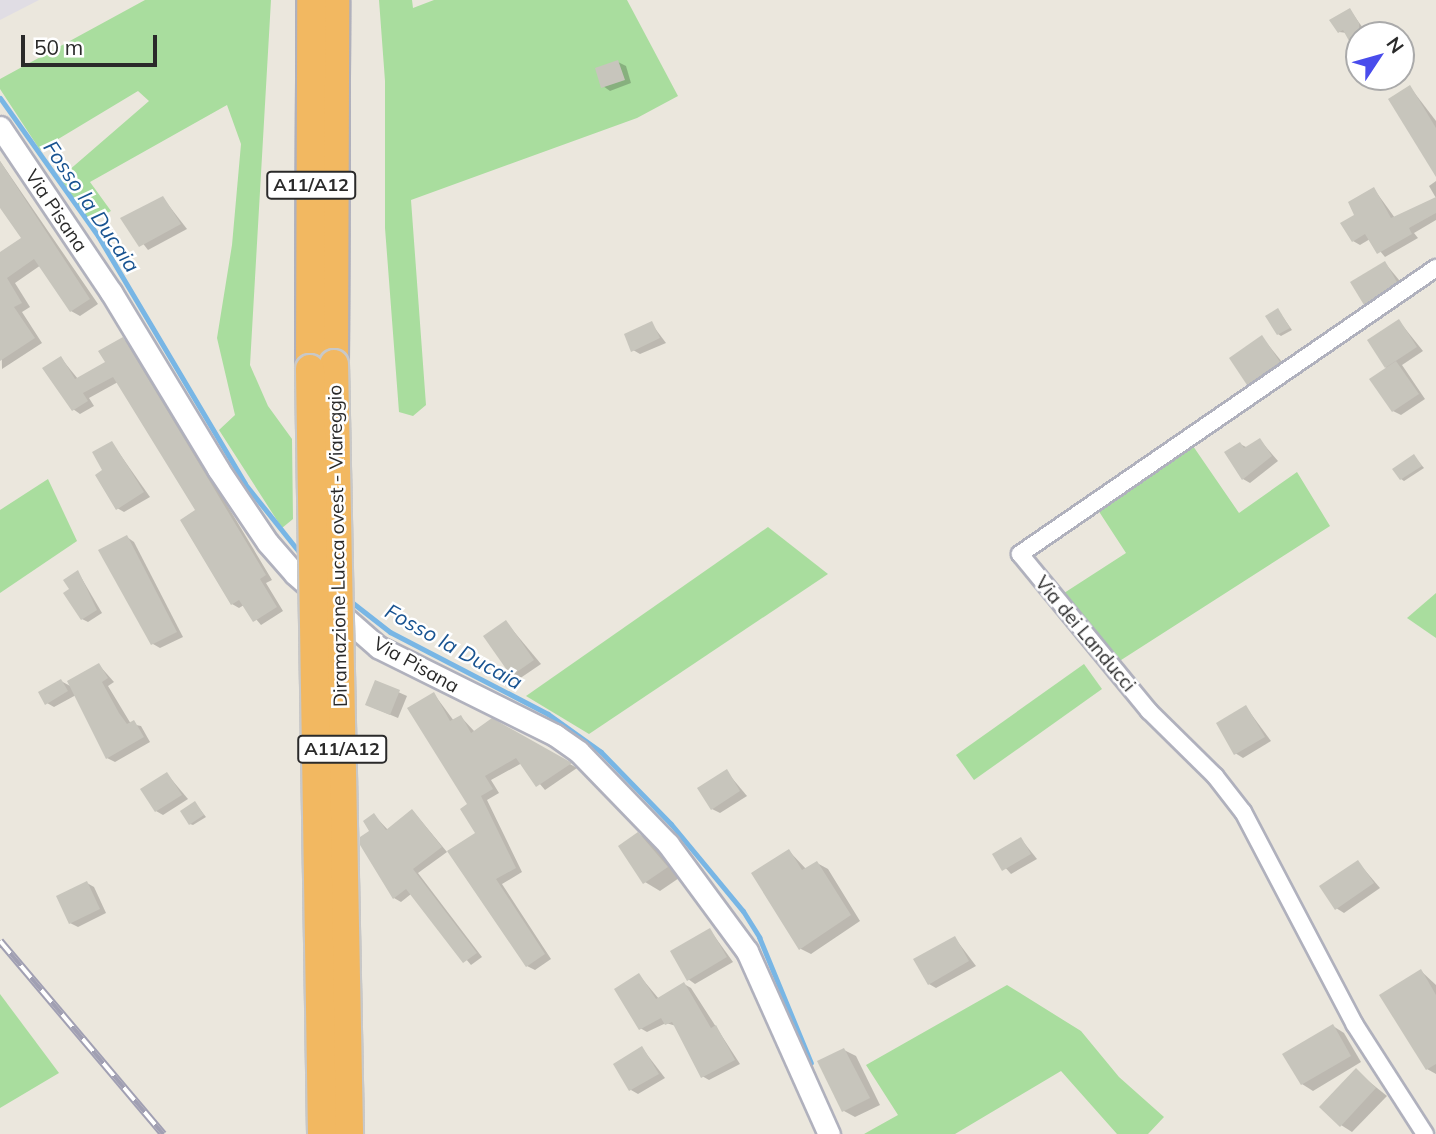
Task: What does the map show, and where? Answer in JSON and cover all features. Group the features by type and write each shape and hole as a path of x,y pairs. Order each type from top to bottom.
{"highway":[{"name":"Diramazione Lucca ovest - Viareggio","path":"311,0 349,1134"},
{"name":"Diramazione Lucca ovest - Viareggio","path":"322,1134 322,367 335,0"}],"main road":[{"name":"Via Pisana","path":"0,127 111,292 218,469 295,574 378,647 555,735 579,751 668,844 741,940 829,1134"}],"street":[{"name":"Via dei Landucci","path":"1425,1134 1355,1025 1243,812 1215,776 1149,711 1020,554 1436,268"}],"shaded area":[{"path":"0,0 39,0 0,20"}],"green space":[{"path":"145,0 271,0 250,365 268,406 292,439 293,519 282,528 219,430 235,415 217,338 232,245 241,144 227,105 90,182 111,211 90,222 60,178 149,101 138,91 40,150 0,89 0,79"},
{"path":"379,0 412,0 413,8 434,0 627,0 678,96 637,118 411,200 426,405 413,416 399,412 385,228 385,81"},
{"path":"1193,446 1239,513 1297,472 1330,526 1118,662 1061,595 1126,553 1098,510"},
{"path":"48,479 77,541 0,593 0,510"},
{"path":"768,527 828,574 589,734 526,696"},
{"path":"1436,593 1436,638 1407,618"},
{"path":"1084,664 1102,689 974,780 956,755"},
{"path":"1007,985 1081,1031 1119,1077 1164,1117 1148,1134 1117,1134 1061,1071 955,1134 864,1134 898,1115 866,1065"},
{"path":"0,994 59,1073 0,1108"}],"building":[{"path":"1350,8 1358,21 1345,21 1345,34 1343,30 1338,33 1329,20"},
{"path":"618,60 625,80 601,88 595,68"},
{"path":"1401,91 1414,91 1436,128 1436,177 1388,99"},
{"path":"0,161 90,299 70,312 34,259 7,278 22,303 14,307 35,338 0,361 0,252 21,238 0,208"},
{"path":"1374,187 1391,218 1436,197 1436,213 1409,228 1412,234 1377,254 1365,234 1352,242 1340,223 1354,215 1348,202"},
{"path":"163,196 181,224 139,247 120,218"},
{"path":"1385,261 1397,282 1364,305 1350,282"},
{"path":"1278,308 1290,328 1277,335 1265,316"},
{"path":"1399,319 1417,347 1385,368 1367,340"},
{"path":"652,321 660,338 631,352 624,334"},
{"path":"1262,335 1280,362 1247,385 1229,358"},
{"path":"123,337 266,575 260,579 277,607 253,622 239,600 231,605 180,520 195,510 113,377 83,393 88,401 72,411 42,368 61,356 75,379 105,362 98,351"},
{"path":"1396,361 1419,394 1392,412 1369,379"},
{"path":"1260,438 1272,456 1242,480 1224,452 1240,442 1244,448"},
{"path":"112,441 144,492 116,510 95,475 102,470 92,452"},
{"path":"1414,454 1422,466 1400,480 1392,469"},
{"path":"127,535 177,632 151,645 98,550"},
{"path":"78,570 97,610 81,620 63,593 69,589 63,580"},
{"path":"506,620 534,660 511,676 483,636"},
{"path":"99,663 108,678 102,682 119,713 127,724 134,720 144,737 106,759 67,681"},
{"path":"61,679 68,691 45,705 38,692"},
{"path":"375,680 400,690 390,715 365,705"},
{"path":"434,692 450,721 461,715 471,733 492,718 572,763 536,787 516,758 485,776 493,789 481,796 516,868 496,879 545,954 526,967 447,851 475,833 460,809 467,804 407,708"},
{"path":"1246,705 1265,737 1234,755 1216,723"},
{"path":"727,769 740,791 711,810 697,788"},
{"path":"167,772 182,795 155,812 140,789"},
{"path":"195,801 204,815 189,825 180,811"},
{"path":"412,809 442,847 413,869 477,953 463,963 406,889 393,899 360,845 360,837 369,831 363,821 374,813 386,830"},
{"path":"638,832 668,867 643,884 618,846"},
{"path":"1021,837 1031,854 1002,871 992,854"},
{"path":"789,849 802,870 817,861 851,915 799,950 751,873"},
{"path":"1358,860 1374,883 1335,910 1319,886"},
{"path":"87,881 100,909 69,924 56,896"},
{"path":"710,928 727,957 687,981 670,951"},
{"path":"955,936 969,961 928,985 913,959"},
{"path":"1421,969 1436,995 1436,1064 1426,1070 1379,995"},
{"path":"639,973 656,999 684,982 711,1028 716,1025 735,1060 701,1078 672,1022 665,1025 661,1018 639,1030 614,989"},
{"path":"1333,1024 1351,1056 1301,1085 1282,1054"},
{"path":"642,1046 659,1074 629,1091 613,1064"},
{"path":"844,1048 870,1098 842,1112 817,1061"},
{"path":"1356,1068 1376,1088 1340,1127 1319,1107"}],"waterway":[{"name":"Fosso la Ducaia","path":"0,98 98,236 245,484 303,557"},
{"name":"Fosso la Ducaia","path":"349,600 390,632 548,714 601,752 671,824 743,911 759,937 811,1063"}],"railway":[{"path":"0,941 163,1134"}]}
